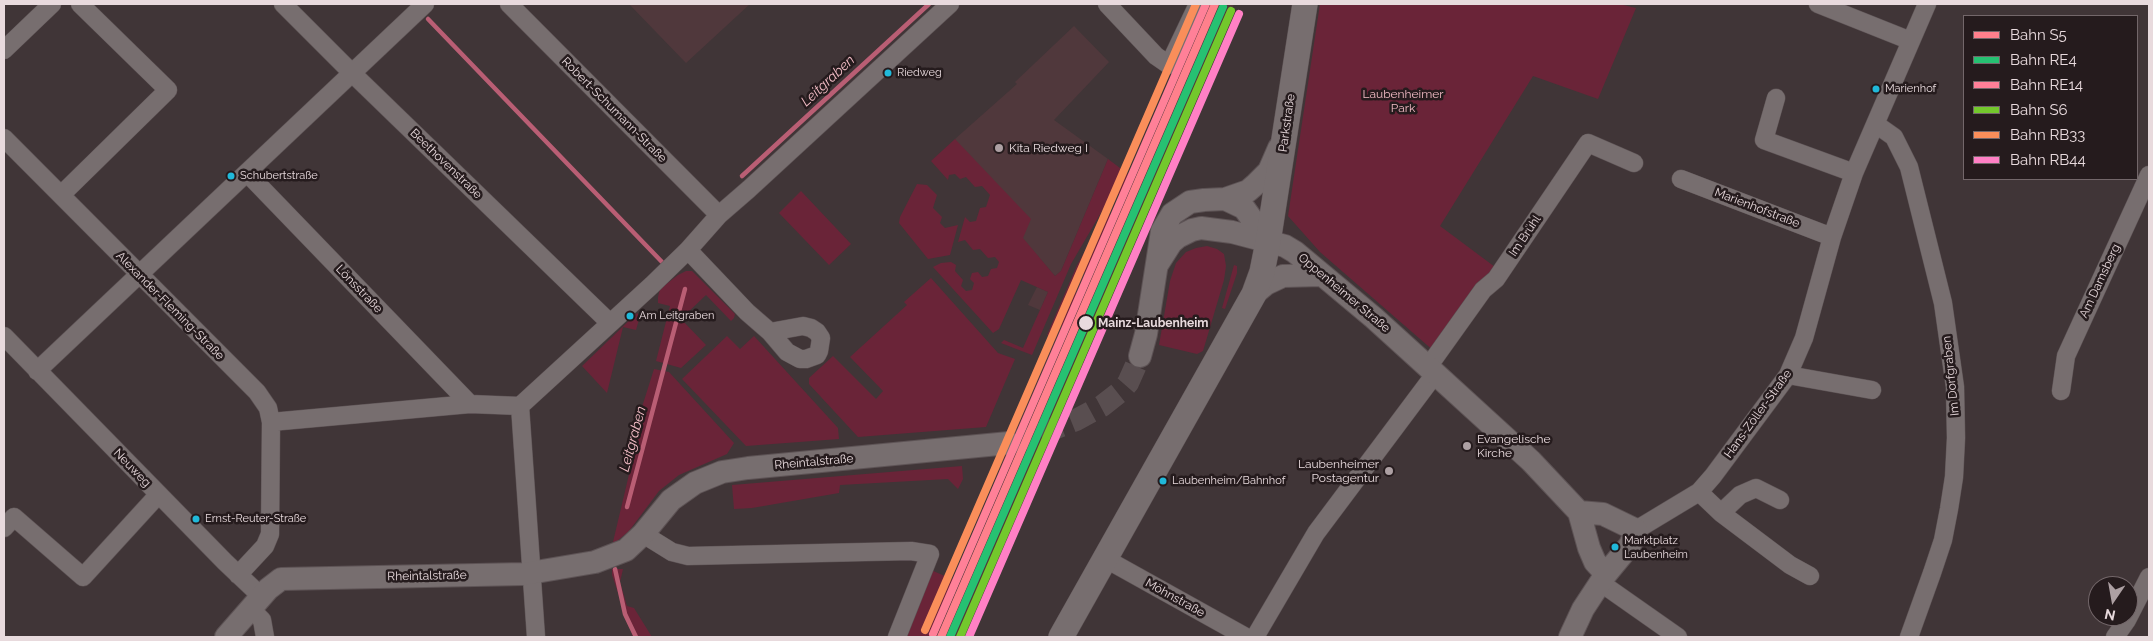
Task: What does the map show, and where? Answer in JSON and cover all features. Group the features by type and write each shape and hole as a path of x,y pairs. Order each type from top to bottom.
{"main road":[{"name":"Parkstraße","path":"1268,242 1305,4"},
{"path":"1062,637 1104,558 1254,294 1262,272 1268,242"}],"street":[{"path":"4,50 52,4"},
{"path":"61,195 168,90 80,4"},
{"name":"Beethovenstraße","path":"283,4 610,323"},
{"path":"37,372 248,174 351,72 425,4"},
{"name":"Robert-Schumann-Straße","path":"509,4 719,215"},
{"path":"271,422 470,404 520,406 688,250 719,215 950,4"},
{"path":"1107,4 1156,56 1169,65 1198,4"},
{"path":"1818,4 1910,42"},
{"name":"Hans-Zöller-Straße","path":"1636,530 1698,492 1713,476 1788,374 1804,338 1832,237 1854,173 1877,125 1927,4"},
{"path":"1776,98 1764,140 1854,173"},
{"name":"Im Dorfgraben","path":"1877,125 1894,137 1908,167 1943,303 1955,387 1956,438 1954,477 1949,510 1935,565 1909,637"},
{"path":"1140,356 1162,231 1172,214 1190,202 1225,199 1248,191 1269,171 1286,130"},
{"name":"Alexander-Fleming-Straße","path":"4,138 257,392 268,408 271,422 268,541 238,575"},
{"name":"Im Brühl","path":"1432,370 1482,290 1496,279 1588,142 1634,162"},
{"name":"Lönsstraße","path":"248,174 470,404"},
{"name":"Am Damsberg","path":"2060,391 2066,356 2149,175"},
{"name":"Marienhofstraße","path":"1681,179 1832,237"},
{"path":"1225,199 1244,208 1268,242"},
{"path":"1157,265 1171,243 1192,230 1214,229 1268,242"},
{"name":"Oppenheimer Straße","path":"1268,242 1285,246 1295,252 1432,370 1531,462 1580,512"},
{"path":"688,250 747,312 770,332"},
{"path":"1254,294 1266,284 1283,276 1322,275"},
{"name":"Neuweg","path":"4,336 37,372 238,575 256,603"},
{"path":"1255,637 1311,541 1432,370"},
{"path":"1788,374 1872,390"},
{"path":"520,406 536,637"},
{"name":"Rheintalstraße","path":"226,637 276,582 289,578 532,573 609,558 626,550 643,534 671,500 695,483 722,472 1008,443"},
{"path":"1722,513 1740,495 1756,488 1780,500"},
{"path":"1698,492 1722,513 1790,565 1810,576"},
{"path":"4,528 14,517 82,577 158,494"},
{"path":"1570,637 1583,609 1603,579 1630,544 1636,530 1604,514 1580,512 1589,548 1603,579 1678,637"},
{"path":"643,534 672,552 688,556 902,551 930,554 897,637"},
{"name":"Möhnstraße","path":"1104,558 1246,637"},
{"path":"2115,637 2127,620 2149,577"},
{"path":"256,603 265,637"}],"shaded area":[{"path":"629,4 750,4 686,63"},
{"path":"1205,4 1234,4 1196,100 1131,248 1134,250 1128,264 1125,263 1081,362 1089,365 1073,404 1069,405 1046,461 1038,471 999,561 990,568 961,637 930,637 979,521 975,518 979,508 984,509 1000,474 998,468 1060,324 1063,326 1075,300 1075,289 1080,270 1091,263 1140,145 1161,100 1165,102"},
{"path":"1074,26 1109,62 1054,120 1108,159 1061,271 1055,276 1022,238 955,139 1017,84 1015,82"},
{"path":"1037,287 1048,292 1040,310 1028,305"}],"green space":[{"name":"Laubenheimer Park","path":"1320,4 1619,4 1636,8 1598,99 1533,76 1440,226 1495,267 1435,352 1320,252 1288,216"},
{"path":"955,139 1031,219 1023,238 1055,276 1061,271 1108,159 1128,174 1120,195 1111,191 1106,204 1071,264 1032,355 1001,343 1004,340 1023,348 1048,292 1021,280 999,329 993,333 933,267 941,263 951,262 956,265 955,271 963,280 961,286 966,291 972,290 974,283 970,279 972,273 978,272 982,277 988,276 991,269 997,268 999,262 995,257 988,258 980,249 973,250 965,240 958,242 965,217 970,222 976,221 980,208 986,207 990,195 982,186 975,187 966,177 960,179 955,174 949,175 948,180 931,161"},
{"path":"917,184 927,185 937,195 933,208 942,217 940,223 945,228 958,225 950,255 928,259 899,223 900,217"},
{"path":"801,191 851,244 829,265 779,213"},
{"path":"1107,213 1111,216 1091,263 1085,273 1080,271 1077,278 1075,300 1063,326 1059,324 1054,337 1047,335 1077,265"},
{"path":"1207,246 1217,249 1224,254 1226,266 1224,280 1203,351 1197,354 1159,345 1170,281 1176,263 1186,252"},
{"path":"1234,265 1237,266 1237,273 1225,309 1222,308"},
{"path":"686,271 692,271 735,314 731,321 706,295 681,319 706,345 681,368 656,361 670,306 658,303 658,297 660,289"},
{"path":"931,278 998,353 1015,359 986,427 858,437 809,384 809,378 833,356 876,399 883,391 850,357 907,305 904,302"},
{"path":"637,313 640,316 636,330 623,327 607,393 582,366"},
{"path":"727,336 740,349 754,336 838,428 839,439 746,446 682,379"},
{"path":"654,369 669,372 734,443 727,454 679,475 659,491 629,531 616,542 613,542 640,428 642,407"},
{"path":"962,466 963,479 958,489 948,479 840,485 839,493 752,508 734,509 732,485"},
{"path":"612,569 623,569 620,582 627,606 634,608 652,637 633,637 612,575"},
{"path":"931,570 954,580 930,637 905,637"}],"waterway":[{"name":"Leitgraben","path":"742,176 929,4"},
{"path":"428,19 662,262"},
{"name":"Leitgraben","path":"627,507 685,289"},
{"name":"Leitgraben","path":"615,569 625,614 636,637"}],"tunnel":[{"path":"1009,443 1041,434 1076,420 1102,406 1128,383 1140,356"}],"rail line":[{"name":"RB33","path":"925,630 1196,4"},
{"name":"RE14","path":"933,634 1206,4"},
{"name":"S5","path":"941,637 1215,4"},
{"name":"RE4","path":"950,637 1223,7"},
{"name":"S6","path":"960,637 1231,11"},
{"name":"RB44","path":"969,637 1239,14"}],"place":[{"name":"Riedweg","path":"888,73"},
{"name":"Marienhof","path":"1876,89"},
{"name":"Kita Riedweg I","path":"999,148"},
{"name":"Schubertstraße","path":"231,176"},
{"name":"Am Leitgraben","path":"630,316"},
{"name":"Mainz-Laubenheim","path":"1086,323"},
{"name":"Evangelische Kirche","path":"1467,446"},
{"name":"Laubenheimer Postagentur","path":"1389,471"},
{"name":"Laubenheim/Bahnhof","path":"1163,481"},
{"name":"Ernst-Reuter-Straße","path":"196,519"},
{"name":"Marktplatz Laubenheim","path":"1615,547"}]}
